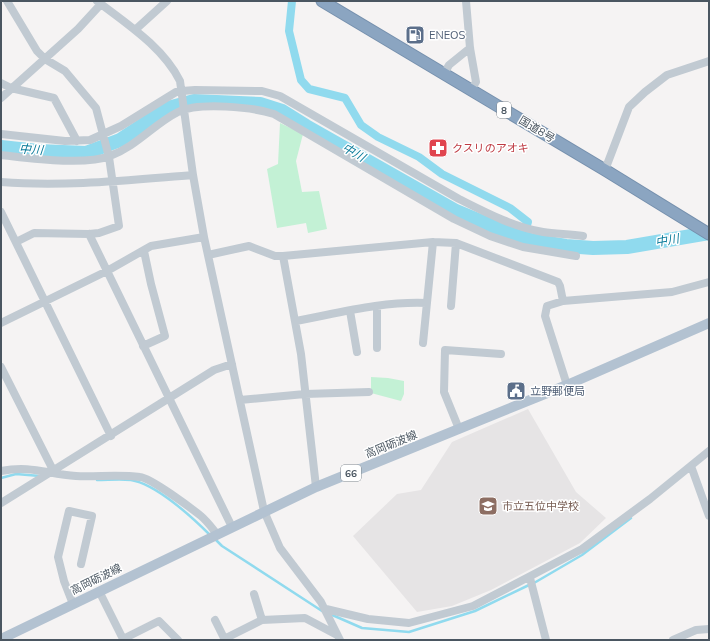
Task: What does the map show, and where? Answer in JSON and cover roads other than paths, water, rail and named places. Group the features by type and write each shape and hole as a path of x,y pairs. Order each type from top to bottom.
{"highway":[{"name":"国道8号","path":"322,1 709,234"}],"main road":[{"name":"高岡砺波線","path":"1,639 264,511 709,323"}],"street":[{"path":"7,1 37,51 45,59 65,71 96,108 108,155 119,226 99,233 89,234 34,233 16,242"},
{"path":"135,30 167,1"},
{"path":"466,1 470,48 476,82 471,90"},
{"path":"1,98 78,29 99,2 135,30 174,70 180,81 185,108 193,175 204,237 264,511 280,548 326,609 338,637"},
{"path":"444,74 449,65 470,48"},
{"path":"605,170 629,107 644,92 667,75 709,61"},
{"path":"1,83 11,88 54,98 77,141"},
{"path":"1,134 77,141 104,136 176,92 182,93 195,90 262,91 280,96 459,199 486,212 514,224 542,232 583,236"},
{"path":"1,155 63,161 108,155 142,139 185,108 208,106 259,109 274,114 454,219 490,236 523,247 576,256"},
{"path":"1,182 33,184 113,182 193,175"},
{"path":"1,212 111,436"},
{"path":"89,234 232,527"},
{"path":"1,323 107,271 151,246 204,237"},
{"path":"208,255 249,246 274,256 283,256 433,242 456,243 558,282 563,301"},
{"path":"423,343 433,242"},
{"path":"451,306 456,243"},
{"path":"144,251 165,336 144,346"},
{"path":"283,256 301,354 316,488"},
{"path":"567,384 545,316 547,306 563,301 672,292 709,282"},
{"path":"296,321 407,302 427,303"},
{"path":"377,348 378,306"},
{"path":"350,311 357,352"},
{"path":"459,429 444,392 445,350 501,354"},
{"path":"1,503 51,471 111,436 214,370 232,364"},
{"path":"1,367 51,471"},
{"path":"240,400 305,394 369,392"},
{"path":"326,609 368,620 409,623 473,606 582,550 709,451"},
{"path":"691,466 709,516"},
{"path":"1,471 15,468 31,468 76,476 142,477 172,495 202,517 217,534"},
{"path":"73,604 64,581 58,556 69,511 92,516 81,564"},
{"path":"530,578 546,640"},
{"path":"99,591 122,639 158,621 178,640"},
{"path":"254,594 262,620"},
{"path":"215,620 224,640 262,620 305,618 338,637"},
{"path":"673,640 696,630 709,629"}],"waterway":[{"path":"292,1 289,31 301,80 309,89 345,98 361,125 378,137 419,157 442,174 510,208 528,222 527,225"},
{"name":"中川","path":"1,147 38,151 86,153 120,140 168,108 194,101 260,104 282,111 456,211 524,239 566,246 593,248 627,247 709,233"},
{"name":"中川","path":"524,239 525,232"},
{"path":"1,478 16,474 40,476"},
{"path":"97,480 131,480 141,483 162,494 173,502 194,519 210,535"},
{"path":"534,583 582,555 631,518"},
{"path":"215,539 222,546 322,611"},
{"path":"330,614 362,628 409,632 475,611 529,585"}],"place":[{"name":"ENEOS","path":"415,35"},
{"name":"クスリのアオキ","path":"438,148"},
{"name":"立野郵便局","path":"516,391"},
{"name":"市立五位中学校","path":"488,506"}]}
